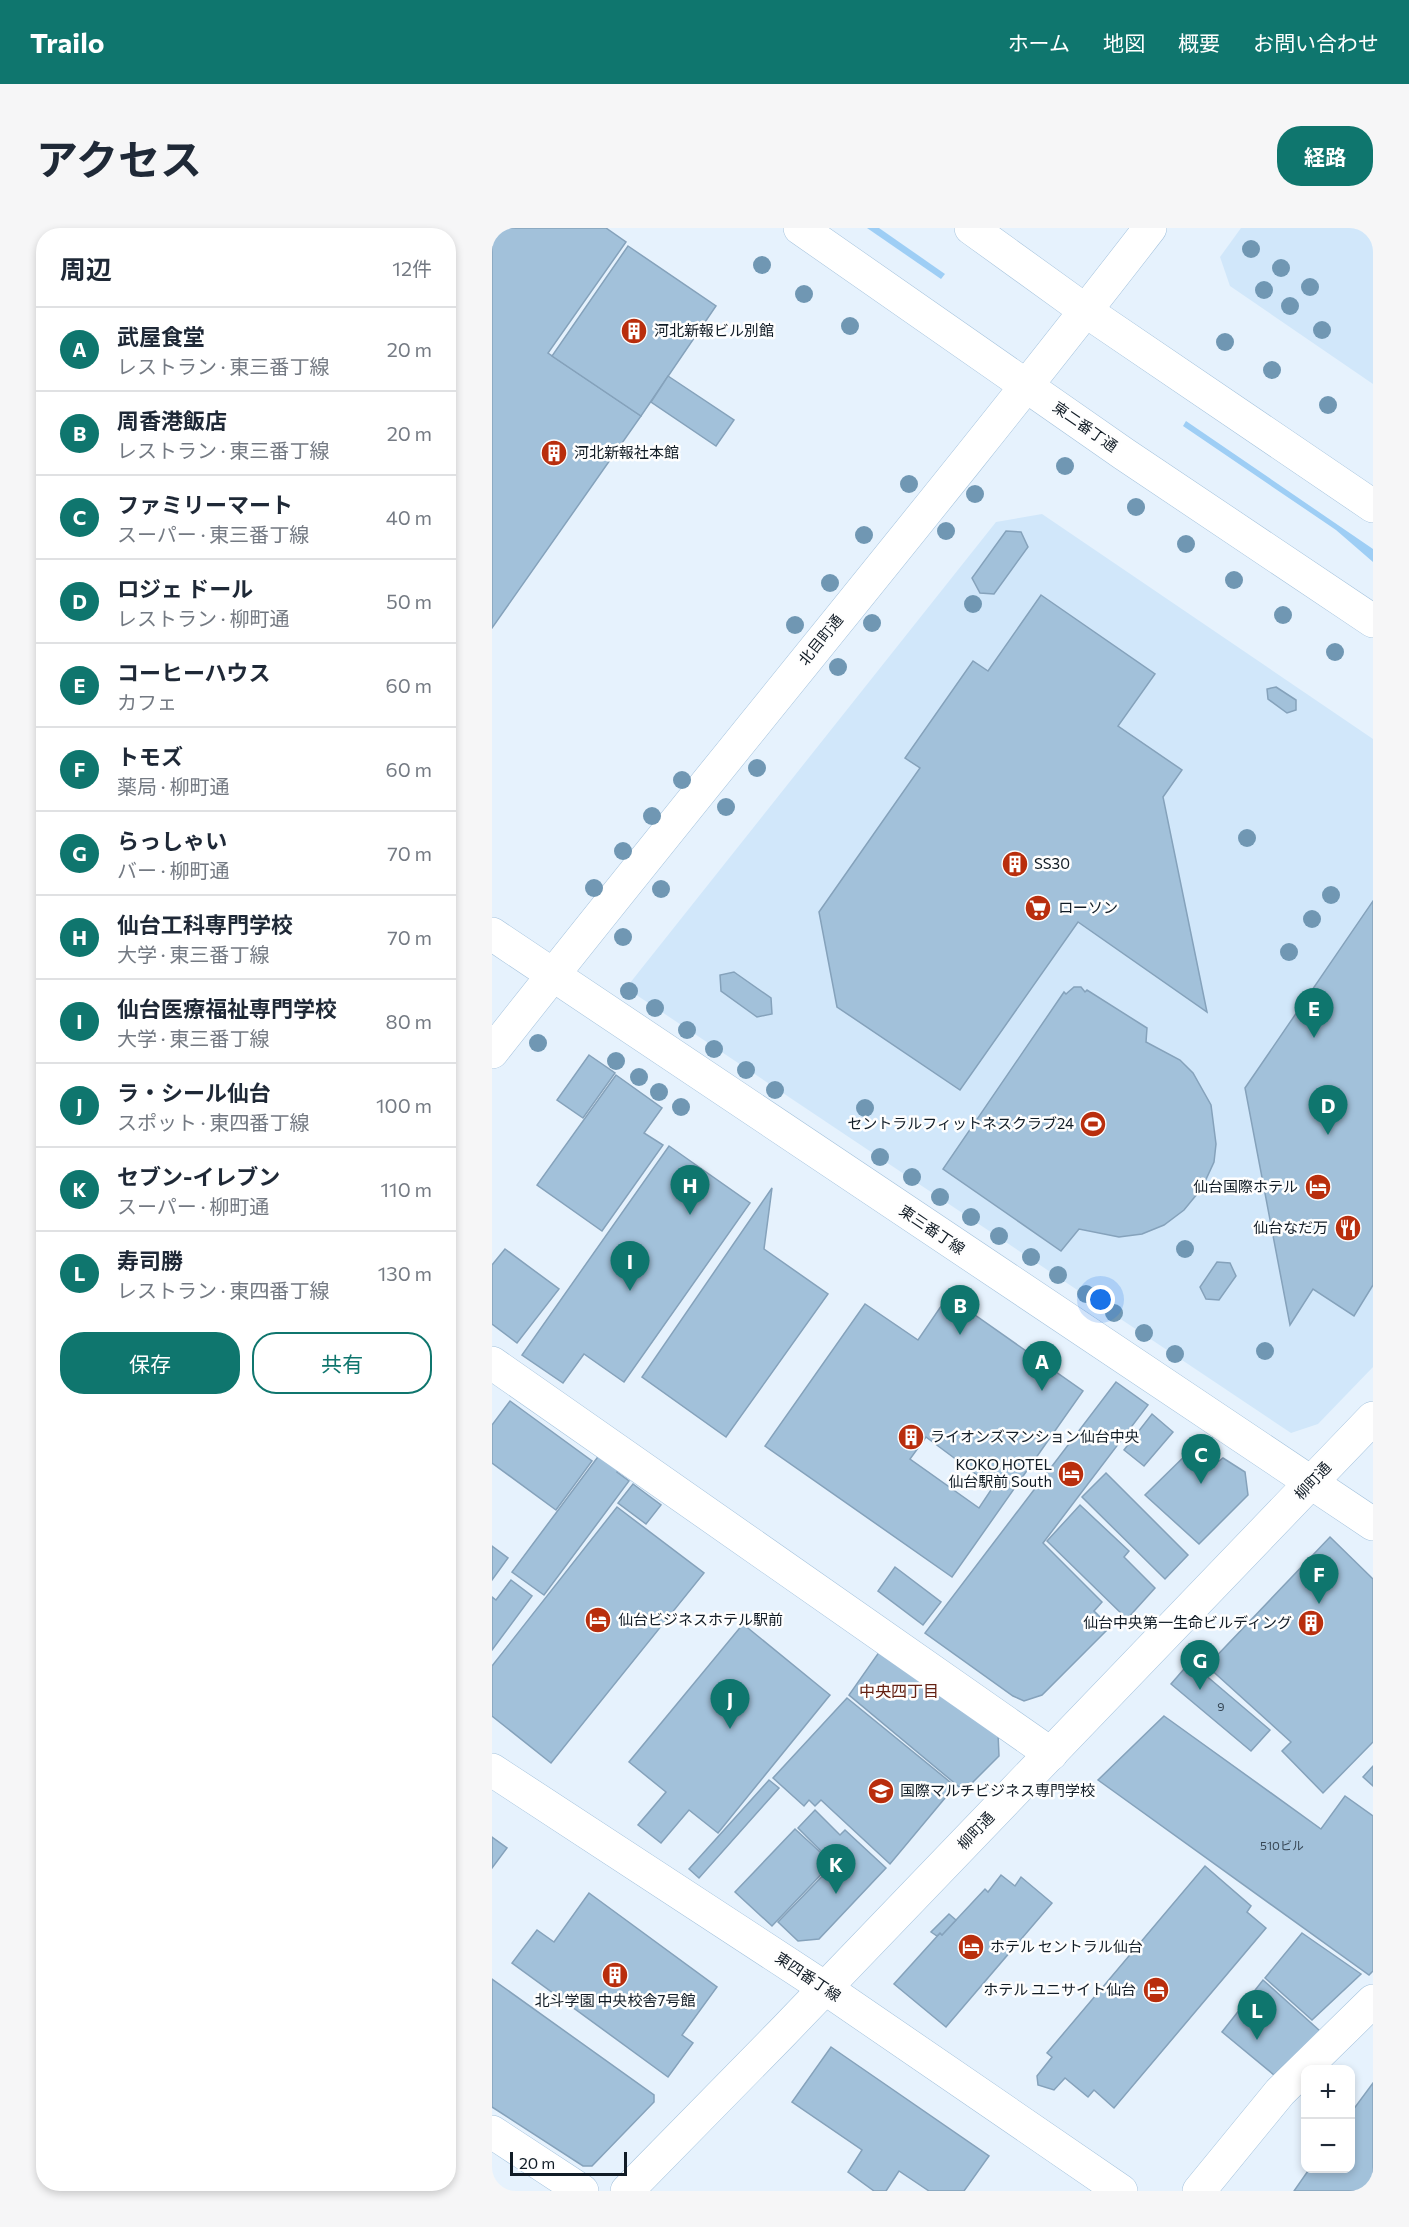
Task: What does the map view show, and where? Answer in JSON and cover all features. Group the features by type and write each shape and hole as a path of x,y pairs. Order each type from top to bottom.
{"main road":[{"name":"東二番丁通","path":"800,228 1027,386 1373,621"},
{"path":"970,228 1373,506"},
{"name":"北目町通","path":"492,1052 1027,386 1150,228"},
{"name":"東三番丁線","path":"492,934 1373,1524"},
{"path":"492,1363 1051,1754"},
{"name":"柳町通","path":"627,2191 1373,1418"},
{"name":"東四番丁線","path":"492,1770 825,1988 1121,2191"},
{"path":"1199,2191 1280,2092 1373,2001"},
{"path":"492,2132 582,2191"}],"shaded area":[{"path":"867,228 879,228 945,274 941,279"},
{"path":"1241,228 1373,228 1373,384 1230,286 1220,257"},
{"path":"1186,421 1373,549 1373,562 1336,530 1183,426"},
{"name":"SS30","path":"1042,514 1373,739 1373,1367 1318,1424 1291,1433 626,988 996,522"}],"building":[{"name":"河北新報社本館","path":"492,228 606,228 626,242 548,353 641,416 492,628"},
{"name":"河北新報ビル別館","path":"628,246 716,306 641,416 552,356"},
{"path":"668,376 734,420 716,446 651,402"},
{"path":"1006,531 1021,532 1028,547 994,594 980,593 972,578"},
{"name":"SS30","path":"1041,595 1155,674 1118,726 1182,770 1163,797 1207,1012 1078,922 960,1090 837,1007 819,912 920,768 905,758 973,661 988,671"},
{"path":"1276,687 1296,700 1296,710 1287,713 1268,699 1267,689"},
{"name":"仙台国際ホテル","path":"1373,901 1373,1285 1354,1316 1313,1289 1290,1325 1245,1088"},
{"path":"734,972 771,998 772,1014 757,1017 721,991 720,975"},
{"path":"1074,987 1081,987 1085,992 1087,990 1147,1028 1146,1042 1180,1060 1193,1073 1211,1105 1216,1144 1214,1162 1202,1188 1184,1210 1164,1225 1142,1234 1119,1237 1079,1229 1061,1251 943,1169 1064,992 1066,994"},
{"path":"589,1055 615,1073 583,1118 557,1100"},
{"path":"616,1075 662,1108 644,1133 663,1145 602,1231 537,1185"},
{"path":"669,1146 750,1203 624,1382 584,1354 563,1383 522,1355"},
{"path":"772,1188 764,1249 828,1294 726,1437 642,1377"},
{"path":"505,1249 559,1289 517,1343 492,1324 492,1265"},
{"path":"1217,1262 1230,1263 1236,1276 1219,1300 1206,1299 1200,1287"},
{"name":"ライオンズマンション仙台中央","path":"948,1296 1083,1391 952,1577 765,1446 865,1304 918,1340","holes":["926,1437 993,1487 979,1508 910,1459"]},
{"name":"KOKO HOTEL 仙台駅前 South","path":"1116,1382 1148,1405 1043,1543 1102,1602 1094,1611 1110,1627 1042,1695 1024,1701 1013,1696 925,1633"},
{"path":"510,1401 592,1461 556,1510 492,1463 492,1425"},
{"path":"1152,1414 1173,1432 1144,1466 1124,1450"},
{"path":"1197,1444 1219,1461 1223,1458 1245,1472 1248,1495 1199,1544 1145,1495"},
{"path":"600,1454 620,1468 617,1472 629,1481 544,1595 512,1572"},
{"path":"1106,1473 1188,1555 1165,1579 1082,1497"},
{"path":"633,1484 661,1505 646,1524 618,1503"},
{"path":"1080,1505 1129,1551 1124,1557 1155,1588 1127,1619 1047,1541"},
{"name":"仙台ビジネスホテル駅前","path":"617,1507 704,1573 551,1763 492,1716 492,1666"},
{"name":"仙台中央第一生命ビルディング","path":"1330,1537 1373,1579 1373,1742 1323,1793 1282,1751 1291,1742 1207,1666"},
{"path":"492,1546 508,1558 492,1580"},
{"path":"895,1567 941,1602 923,1625 878,1591"},
{"path":"511,1580 532,1596 492,1650 492,1597 496,1600"},
{"path":"743,1624 830,1695 718,1833 689,1810 661,1843 638,1825 666,1792 629,1762"},
{"path":"882,1648 998,1733 999,1756 964,1791 849,1695"},
{"path":"1190,1662 1270,1730 1251,1751 1171,1684"},
{"path":"847,1698 955,1786 890,1864 821,1800 815,1806 809,1800 804,1806 773,1778"},
{"path":"1164,1716 1321,1829 1345,1796 1373,1816 1373,1971 1369,1975 1098,1780"},
{"path":"1373,1766 1373,1786 1363,1777"},
{"path":"769,1780 779,1788 699,1878 689,1869"},
{"path":"815,1810 840,1835 845,1830 886,1868 819,1939 798,1941 778,1922 834,1864 798,1828"},
{"path":"795,1829 832,1863 772,1926 735,1892"},
{"path":"492,1837 507,1848 492,1868"},
{"name":"ホテル ユニサイト仙台","path":"1205,1866 1251,1906 1247,1912 1266,1928 1114,2108 1094,2090 1088,2097 1065,2078 1054,2090 1038,2085 1037,2076 1052,2057 1047,2053"},
{"name":"ホテル セントラル仙台","path":"1001,1875 1015,1886 1021,1877 1052,1903 946,2027 894,1984 940,1933 942,1935 985,1889 988,1892"},
{"name":"北斗学園 中央校舎7号館","path":"589,1893 717,1987 682,2035 693,2043 668,2077 512,1963 537,1930 554,1942"},
{"path":"949,1914 956,1920 942,1935 940,1933 937,1936 931,1932"},
{"path":"1302,1933 1361,1974 1312,2020 1265,1978"},
{"path":"492,1979 654,2095 654,2102 592,2166 583,2166 492,2107"},
{"path":"1263,1980 1320,2031 1274,2075 1222,2032"},
{"path":"831,2047 989,2156 964,2191 929,2191 899,2171 886,2191 874,2191 848,2172 862,2150 792,2102"},
{"path":"1373,2083 1373,2191 1294,2191 1307,2173 1355,2173 1355,2107"}],"place":[{"name":"河北新報ビル別館","path":"634,331"},
{"name":"河北新報社本館","path":"554,453"},
{"name":"SS30","path":"1015,864"},
{"name":"ローソン","path":"1038,908"},
{"name":"コーヒーハウス","path":"1314,1038"},
{"name":"セントラルフィットネスクラブ24","path":"1093,1124"},
{"name":"ロジェ ドール","path":"1328,1135"},
{"name":"仙台国際ホテル","path":"1318,1187"},
{"name":"仙台工科専門学校","path":"690,1215"},
{"name":"仙台なだ万","path":"1348,1228"},
{"name":"仙台医療福祉専門学校","path":"630,1291"},
{"name":"周香港飯店","path":"960,1335"},
{"name":"武屋食堂","path":"1042,1391"},
{"name":"ライオンズマンション仙台中央","path":"911,1437"},
{"name":"KOKO HOTEL 仙台駅前 South","path":"1071,1474"},
{"name":"ファミリーマート","path":"1201,1484"},
{"name":"トモズ","path":"1319,1604"},
{"name":"仙台ビジネスホテル駅前","path":"598,1620"},
{"name":"仙台中央第一生命ビルディング","path":"1311,1623"},
{"name":"らっしゃい","path":"1200,1690"},
{"name":"ラ・シール仙台","path":"730,1729"},
{"name":"国際マルチビジネス専門学校","path":"881,1791"},
{"name":"セブン-イレブン","path":"836,1894"},
{"name":"ホテル セントラル仙台","path":"971,1947"},
{"name":"北斗学園 中央校舎7号館","path":"615,1975"},
{"name":"ホテル ユニサイト仙台","path":"1156,1990"},
{"name":"寿司勝","path":"1257,2040"}],"district":[{"name":"中央四丁目","path":"899,1691"}]}
